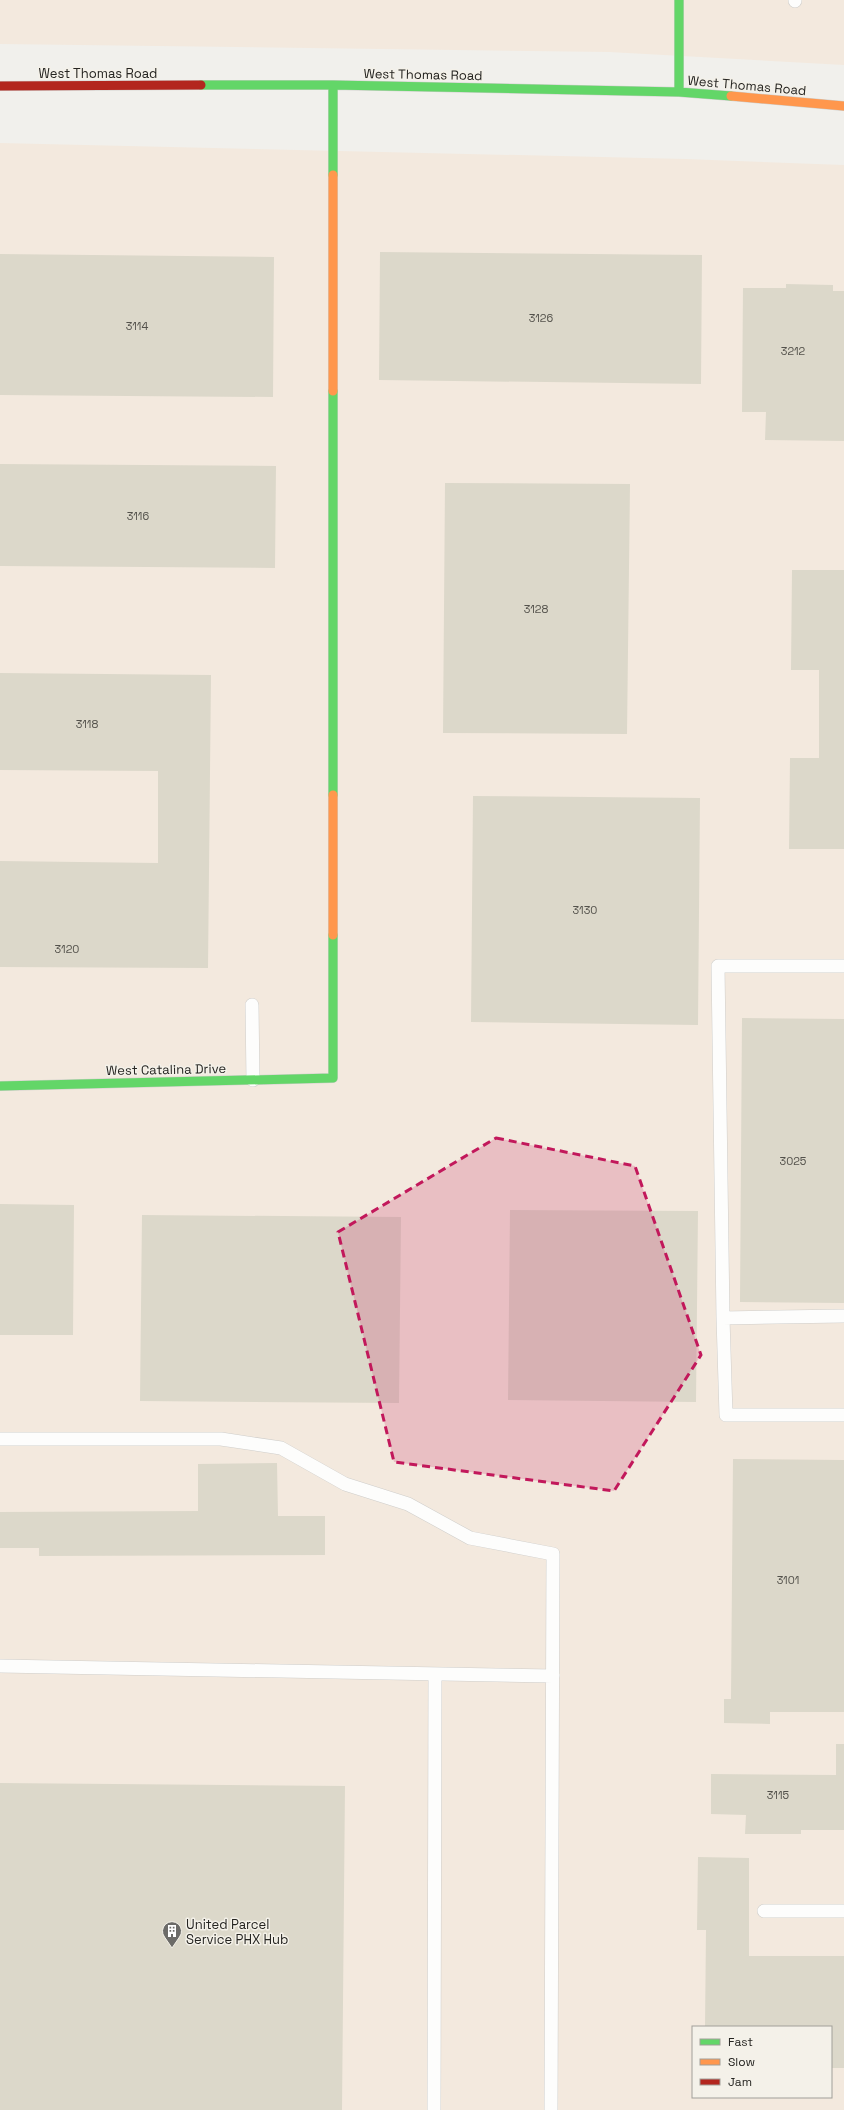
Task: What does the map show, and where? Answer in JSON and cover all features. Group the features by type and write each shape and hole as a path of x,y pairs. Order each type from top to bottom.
{"street":[{"path":"679,0 679,92"},
{"name":"West Thomas Road","path":"0,86 333,85 679,92 844,106"},
{"name":"West Catalina Drive","path":"0,1086 333,1078 333,85"}],"lane":[{"path":"844,966 718,966 723,1318 726,1416 844,1415"},
{"path":"252,1005 253,1080"},
{"path":"723,1318 844,1316"},
{"path":"0,1439 221,1439 281,1448 345,1484 408,1504 470,1538 553,1554 551,2110"},
{"path":"0,1666 553,1676"},
{"path":"434,2110 435,1674"},
{"path":"764,1911 844,1910"}],"highlighted area":[{"path":"496,1138 635,1166 701,1355 614,1491 394,1462 338,1232"}],"shaded area":[{"path":"0,0 844,0 844,65 609,52 0,44"},
{"path":"0,143 686,159 844,165 844,2110 0,2110"}],"building":[{"path":"380,252 702,255 701,384 379,380"},
{"path":"0,254 274,257 273,397 0,395"},
{"path":"786,284 833,285 833,291 844,291 844,441 765,440 766,412 742,412 743,288 786,288"},
{"path":"0,464 276,466 275,568 0,566"},
{"path":"445,483 630,484 627,734 443,733"},
{"path":"792,570 844,570 844,849 789,849 790,758 819,758 819,670 791,670"},
{"path":"0,673 211,675 208,968 0,967 0,861 158,863 158,771 0,770"},
{"path":"473,796 700,798 698,1025 471,1022"},
{"path":"742,1018 844,1019 844,1303 740,1302"},
{"path":"0,1204 74,1205 73,1335 0,1335"},
{"path":"510,1210 698,1211 696,1402 508,1400"},
{"path":"142,1215 401,1217 399,1403 140,1401"},
{"path":"733,1459 844,1460 844,1712 770,1712 770,1724 724,1723 724,1699 731,1699"},
{"path":"277,1463 278,1516 325,1516 325,1555 39,1556 39,1548 0,1548 0,1512 198,1511 198,1464"},
{"path":"836,1744 844,1744 844,1830 801,1830 801,1834 745,1834 746,1815 711,1814 711,1774 836,1775"},
{"name":"United Parcel Service PHX Hub","path":"0,1783 345,1786 342,2110 0,2110"},
{"path":"698,1857 749,1858 749,1956 844,1956 844,2068 832,2068 832,2026 705,2026 706,1930 697,1930"}],"traffic: fast":[{"path":"679,0 679,92"},
{"path":"201,85 333,85 679,92 731,96"},
{"path":"333,85 333,175"},
{"path":"333,391 333,795"},
{"path":"0,1086 333,1078 333,935"}],"traffic: slow":[{"path":"731,96 844,106"},
{"path":"333,175 333,391"},
{"path":"333,795 333,935"}],"traffic: jam":[{"path":"0,86 201,85"}],"place":[{"name":"United Parcel Service PHX Hub","path":"172,1948"}]}
